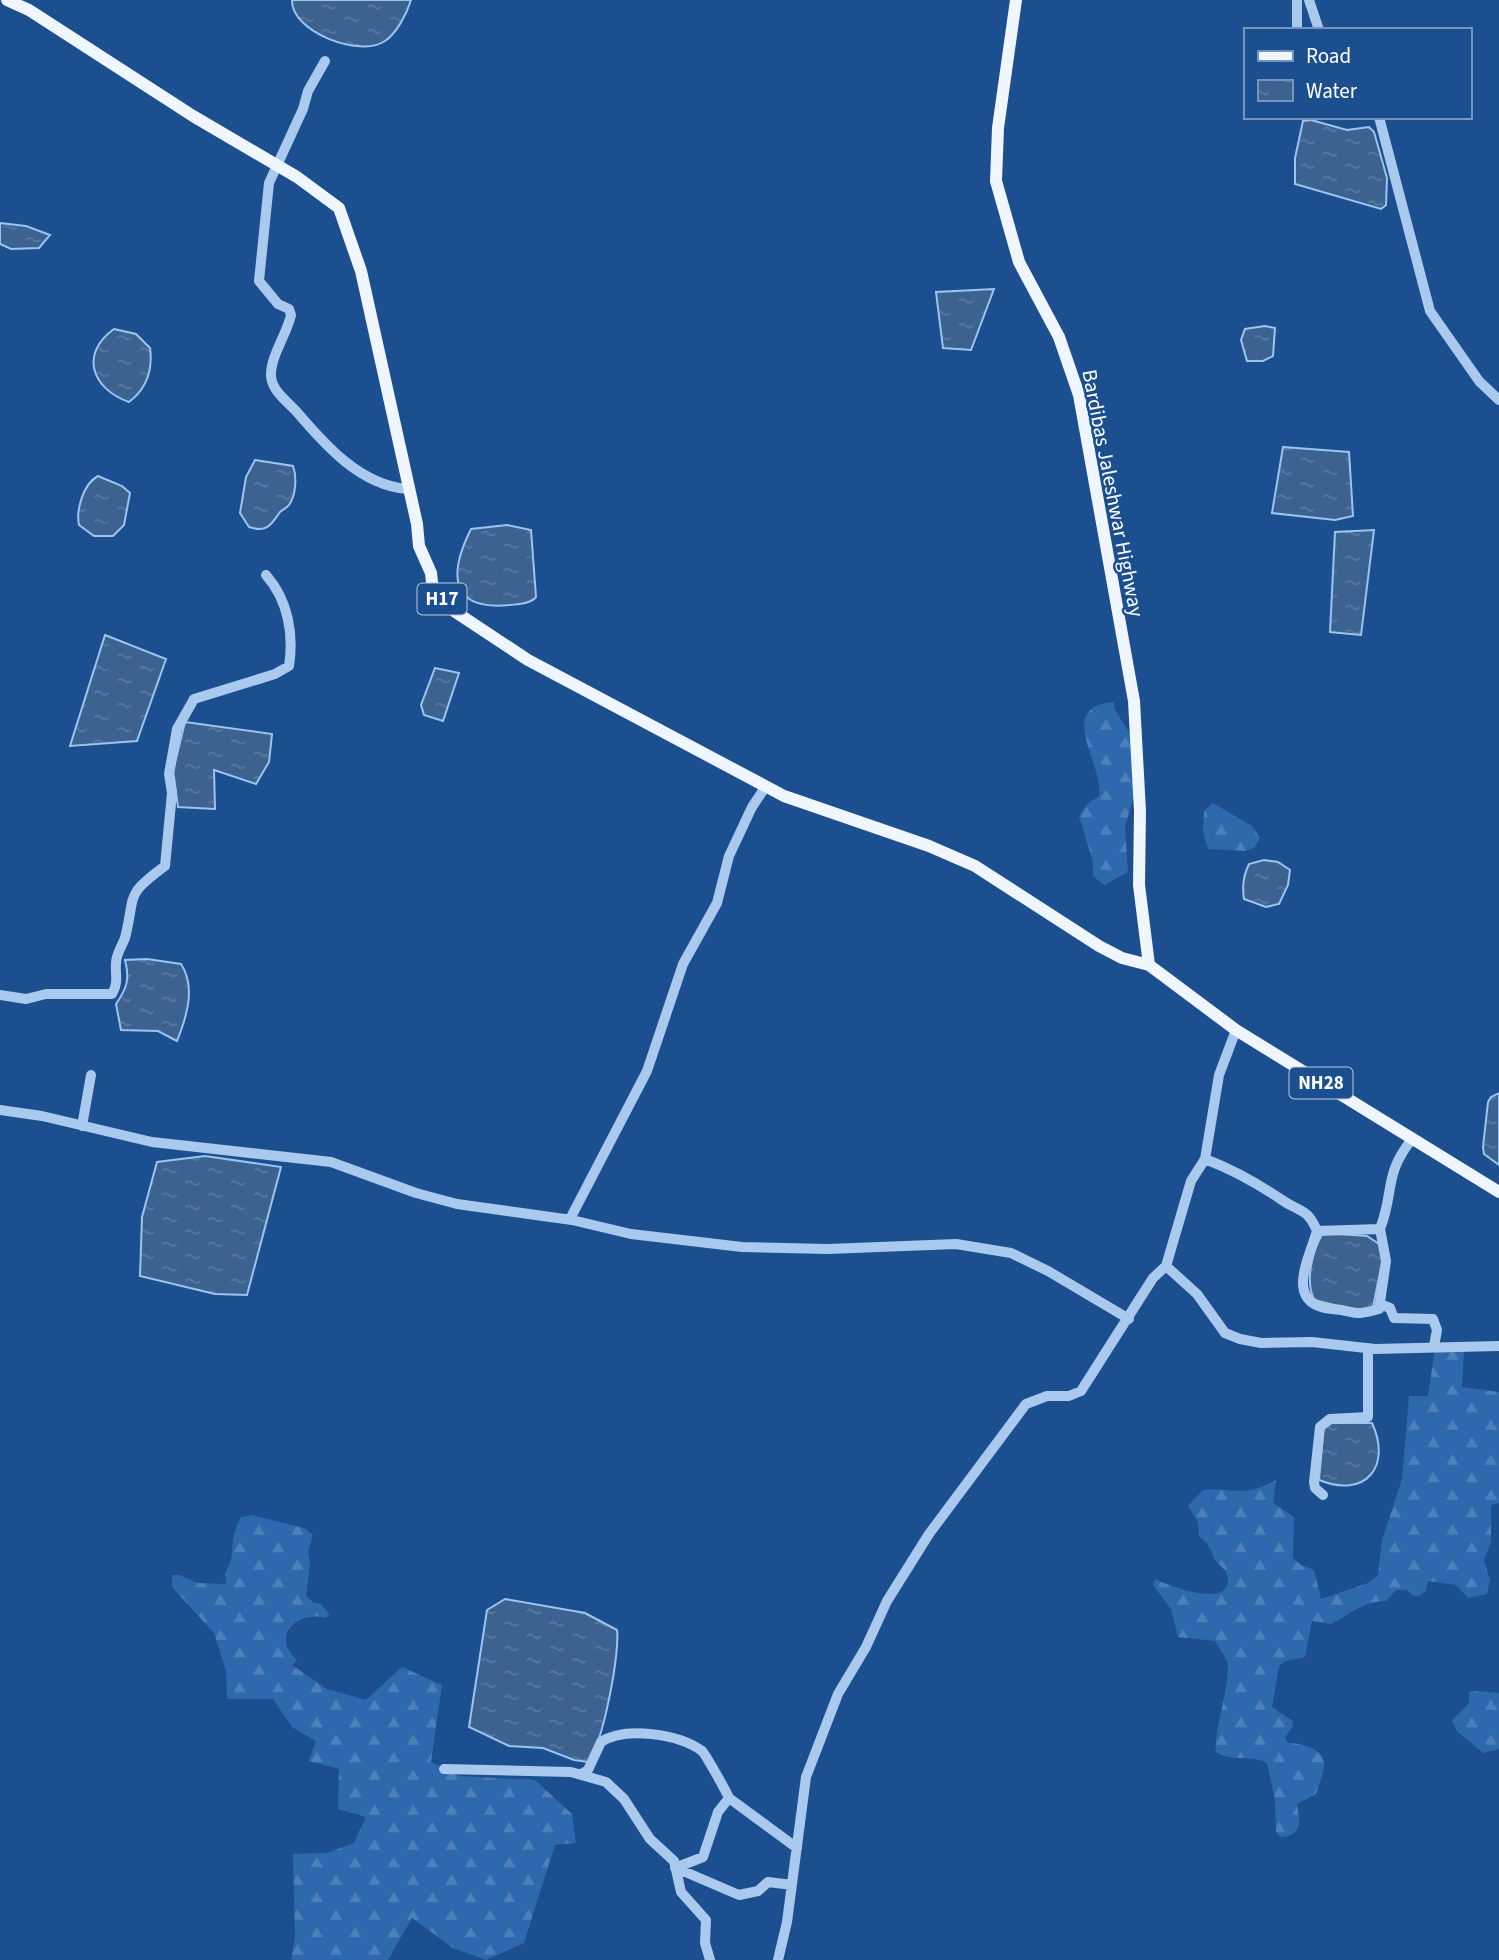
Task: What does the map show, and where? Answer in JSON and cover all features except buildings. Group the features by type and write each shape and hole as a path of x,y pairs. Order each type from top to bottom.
{"main road":[{"name":"H17","path":"7,0 29,10 149,88 277,165 339,208 352,238 419,546 431,573 433,591 454,611 528,660 784,796 929,846 975,866 1100,946 1122,958 1149,965"},
{"name":"Bardibas Jaleshwar Highway","path":"1016,0 998,128 996,181 1019,262 1059,337 1079,395 1134,701 1140,811 1139,885 1149,965"},
{"name":"NH28","path":"1149,965 1236,1030 1499,1192"}],"street":[{"path":"1297,0 1297,28"},
{"path":"1309,0 1318,28"},
{"path":"325,61 308,92 269,183 260,281 278,304 289,309 291,315 273,364 271,380 283,399 335,453 377,482 389,488 407,489"},
{"path":"1380,119 1430,311 1479,381 1499,400"},
{"path":"0,995 26,999 46,994 112,994 118,976 115,965 125,936 129,903 145,881 165,866 172,793 169,774 177,729 194,699 275,674 289,667 292,641 286,611 265,575"},
{"path":"570,1219 647,1071 682,964 717,903 729,856 752,807 766,786"},
{"path":"778,1960 792,1885 806,1777 838,1694 866,1647 887,1601 929,1534 1026,1404 1047,1396 1069,1396 1081,1391 1153,1278 1166,1266 1191,1181 1205,1159 1219,1075 1236,1030"},
{"path":"82,1126 91,1075"},
{"path":"0,1110 152,1142 331,1162 416,1193 457,1204 570,1219 631,1234 742,1247 828,1250 956,1244 1011,1254 1048,1271 1129,1319"},
{"path":"1205,1159 1237,1171 1311,1216 1317,1231 1302,1289 1306,1299 1314,1305 1360,1316 1380,1309 1387,1261 1380,1229 1392,1169 1412,1139"},
{"path":"1317,1231 1380,1229"},
{"path":"1166,1266 1197,1294 1225,1333 1240,1339 1261,1343 1312,1342 1368,1348 1499,1346"},
{"path":"1380,1304 1390,1308 1394,1318 1433,1319 1437,1329 1434,1346"},
{"path":"1323,1495 1315,1488 1314,1482 1320,1427 1331,1419 1368,1417 1368,1348"},
{"path":"583,1773 588,1770 601,1742 632,1731 670,1739 701,1751 724,1784 729,1798 797,1848"},
{"path":"444,1769 583,1773 615,1788 650,1839 674,1861 681,1892 706,1920 705,1943 710,1960"},
{"path":"675,1868 703,1857 719,1812 729,1798"},
{"path":"675,1868 739,1895 758,1891 768,1882 792,1885"}],"green space":[{"path":"1114,702 1114,708 1131,736 1135,791 1125,827 1128,872 1104,885 1093,876 1093,862 1079,816 1087,804 1099,796 1099,783 1086,739 1084,725 1087,714 1096,706"},
{"path":"1213,803 1252,826 1260,838 1254,848 1245,851 1208,849 1203,831 1204,811"},
{"path":"1435,1348 1464,1350 1462,1387 1499,1392 1499,1503 1491,1505 1491,1542 1484,1560 1490,1580 1487,1594 1468,1598 1456,1585 1428,1581 1426,1591 1419,1596 1412,1595 1407,1590 1396,1590 1386,1601 1364,1606 1331,1624 1312,1621 1305,1657 1285,1661 1279,1666 1272,1707 1293,1721 1292,1728 1285,1737 1287,1742 1303,1745 1319,1753 1323,1758 1324,1770 1316,1794 1297,1804 1297,1830 1281,1837 1276,1832 1275,1800 1267,1763 1229,1757 1216,1752 1217,1730 1227,1677 1226,1659 1215,1641 1178,1637 1171,1609 1153,1585 1155,1579 1199,1593 1221,1592 1227,1586 1226,1572 1199,1536 1198,1522 1188,1506 1203,1490 1246,1491 1276,1480 1273,1503 1294,1517 1293,1558 1301,1565 1314,1570 1321,1599 1368,1583 1378,1575 1382,1540 1402,1479 1409,1396 1428,1396"},
{"path":"251,1515 304,1528 313,1535 308,1552 310,1563 306,1596 314,1603 321,1604 330,1615 303,1619 287,1632 287,1647 297,1661 292,1665 327,1689 366,1700 402,1667 442,1685 431,1762 460,1776 535,1780 572,1814 576,1843 555,1845 524,1943 486,1960 453,1948 412,1918 388,1960 291,1960 295,1937 293,1854 327,1853 354,1843 366,1817 338,1809 339,1769 309,1761 316,1741 292,1727 273,1699 227,1699 226,1671 214,1633 172,1587 172,1575 198,1583 226,1584 225,1574 231,1560 234,1534 240,1518"},
{"path":"1469,1692 1499,1693 1499,1749 1483,1753 1457,1731 1452,1721 1469,1703"}],"water":[{"path":"292,0 411,0 394,33 385,41 360,46 344,44 314,32 295,12"},
{"path":"1311,120 1347,130 1369,127 1374,132 1387,178 1386,205 1381,209 1295,184 1295,158 1303,121"},
{"path":"0,223 26,226 50,235 39,248 11,249 0,244"},
{"path":"994,289 971,350 943,348 936,292"},
{"path":"1265,326 1275,328 1273,356 1263,361 1247,361 1241,340 1245,329"},
{"path":"114,329 136,334 150,348 147,378 140,391 129,402 106,389 94,370 96,349"},
{"path":"1283,447 1349,452 1353,516 1335,520 1272,513"},
{"path":"255,460 293,466 295,475 294,491 289,505 271,524 260,529 249,527 240,513 246,477"},
{"path":"98,476 122,486 130,493 124,525 113,536 94,536 79,525 82,498 88,485"},
{"path":"507,525 531,530 536,597 528,602 510,605 475,602 465,596 457,575 459,561 471,529"},
{"path":"1374,530 1361,635 1330,632 1335,532"},
{"path":"105,635 166,659 137,741 70,746"},
{"path":"435,668 459,673 443,721 424,715 421,705"},
{"path":"185,722 272,734 269,762 256,784 214,770 215,809 178,807 173,771"},
{"path":"1264,860 1278,862 1290,870 1288,885 1279,904 1266,907 1244,899 1243,890 1249,864"},
{"path":"147,959 181,964 186,973 188,1002 177,1041 158,1031 121,1030 116,1004 127,983 125,960"},
{"path":"1499,1093 1499,1165 1484,1154 1483,1147 1488,1102"},
{"path":"205,1156 281,1167 247,1295 215,1294 140,1276 142,1217 157,1162"},
{"path":"1323,1233 1367,1236 1382,1246 1383,1258 1373,1307 1359,1311 1314,1300 1310,1284 1311,1266"},
{"path":"1324,1423 1372,1423 1379,1453 1371,1475 1362,1482 1336,1485 1319,1480"},
{"path":"505,1599 585,1613 617,1630 616,1658 609,1698 599,1737 588,1762 574,1760 543,1748 509,1746 469,1727 487,1610"}]}
